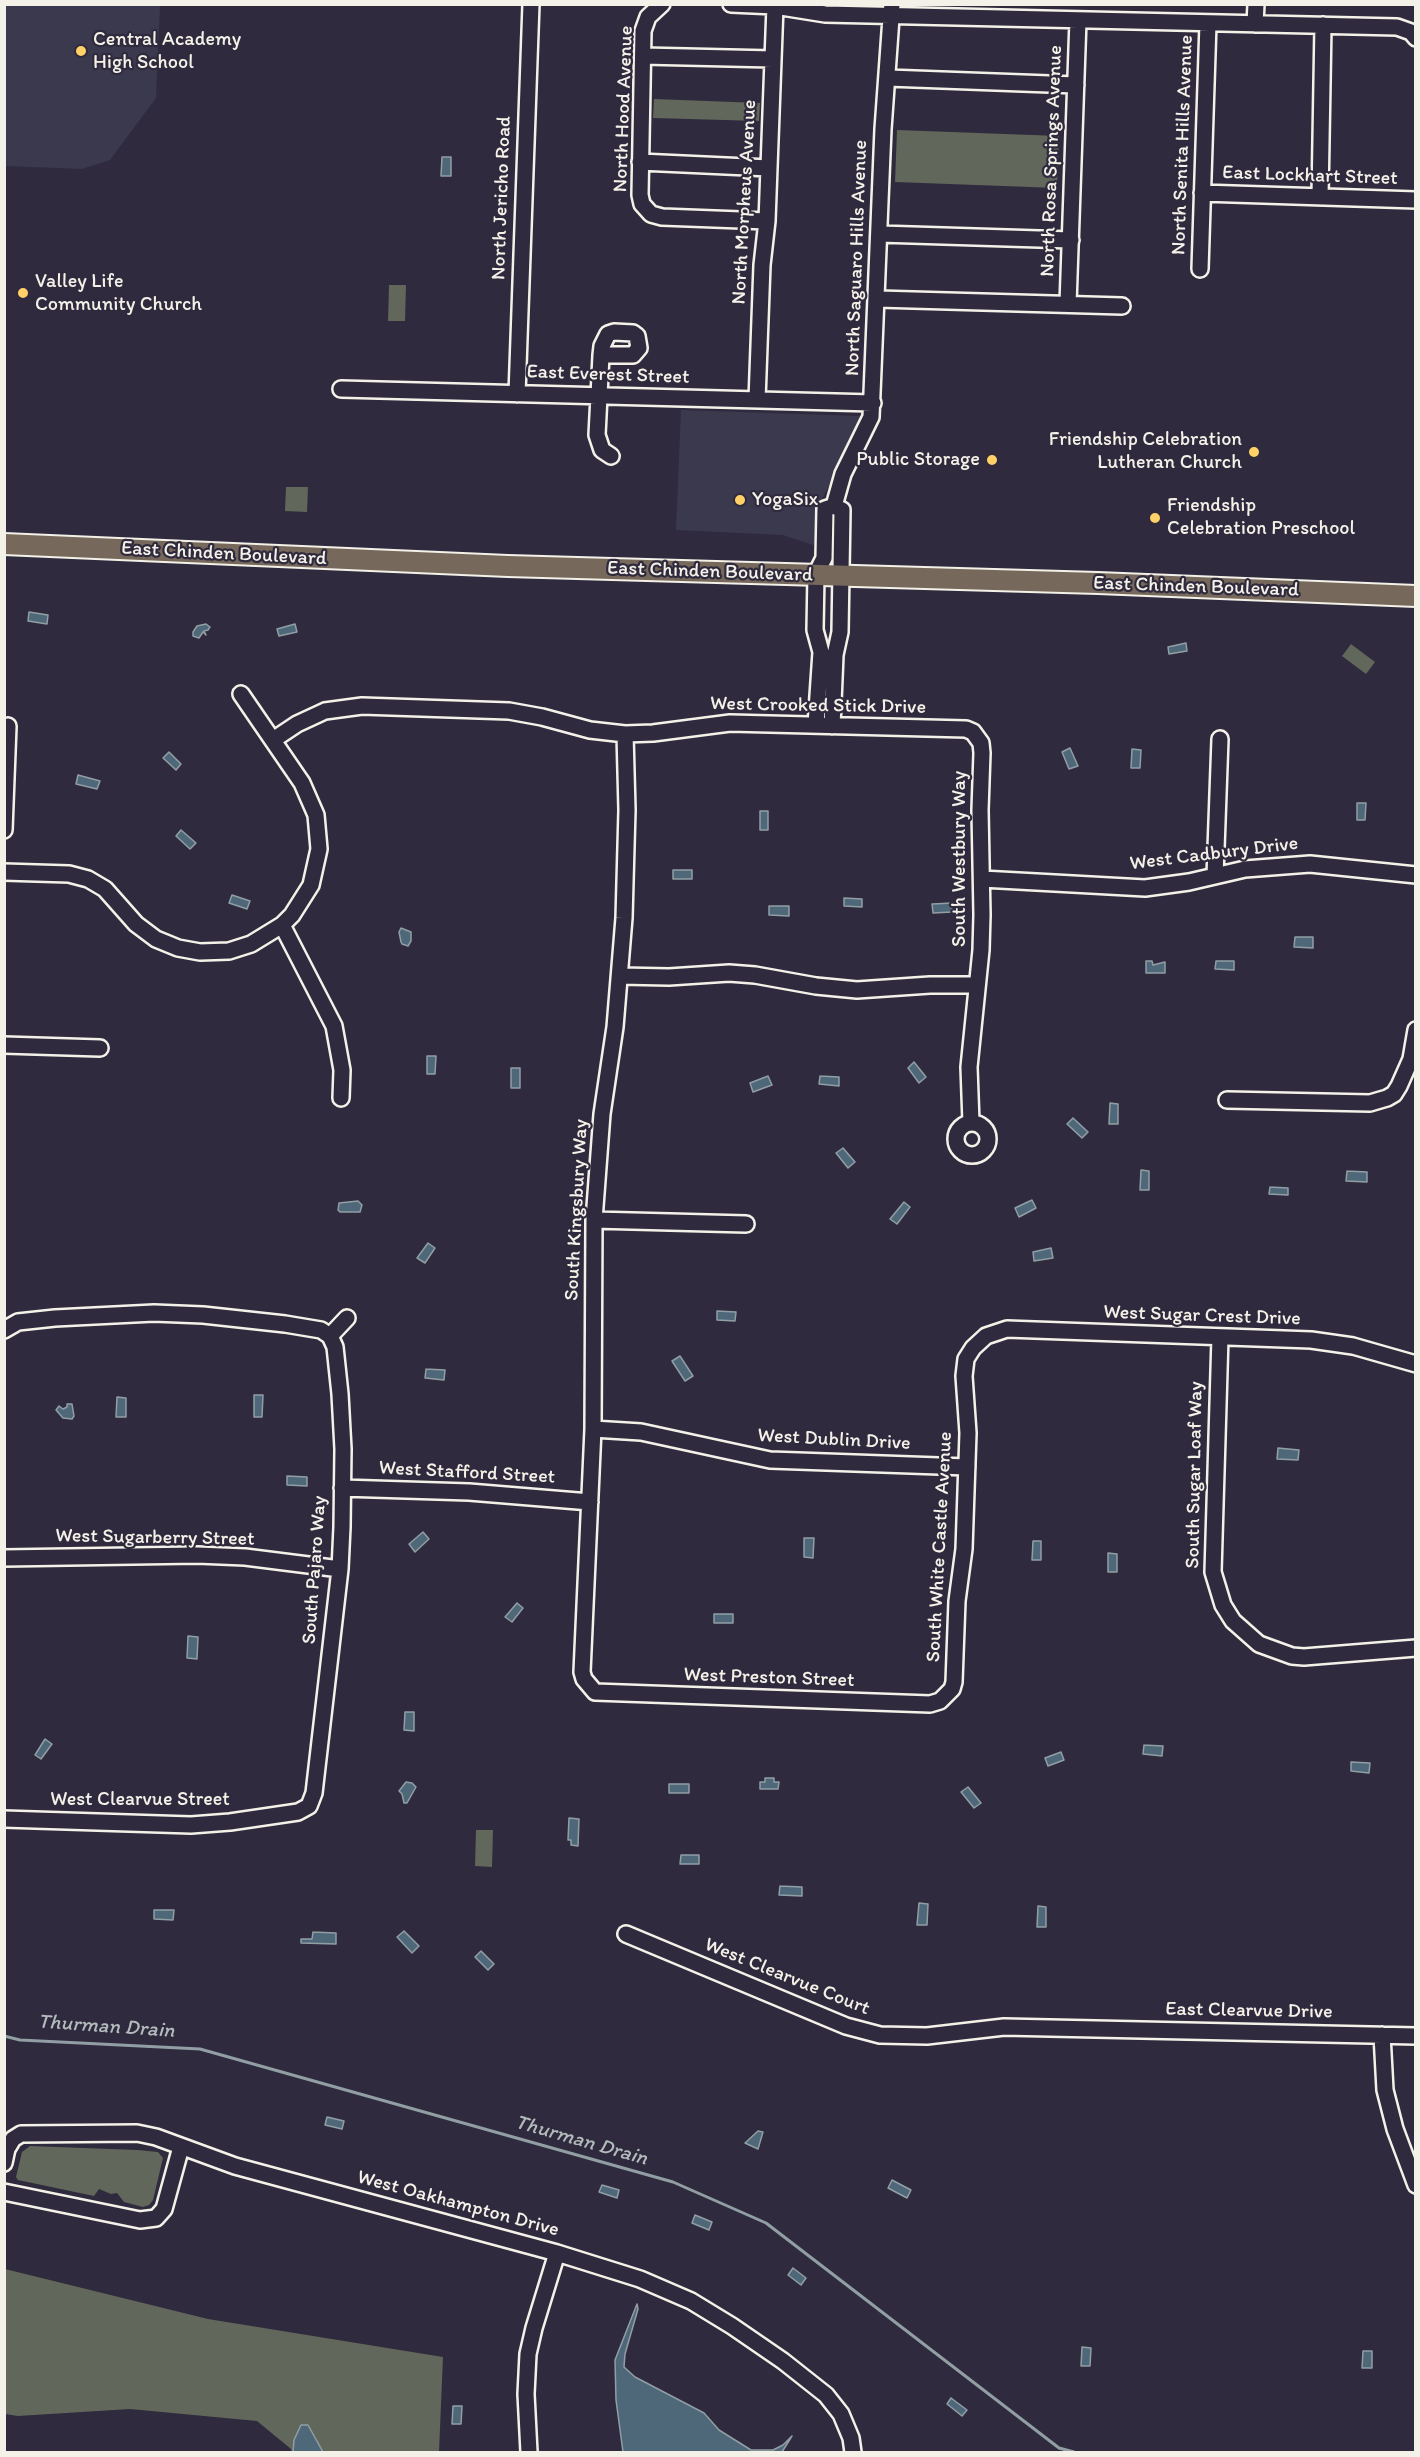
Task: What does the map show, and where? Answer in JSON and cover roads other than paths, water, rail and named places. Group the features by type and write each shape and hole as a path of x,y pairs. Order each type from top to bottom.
{"main road":[{"name":"East Chinden Boulevard","path":"4,544 460,564 816,574 1416,596"}],"street":[{"name":"North Jericho Road","path":"517,394 526,77 531,4"},
{"path":"730,4 775,6 825,14 891,9 1078,20 1397,27 1411,32 1416,38"},
{"path":"1255,24 1256,4"},
{"name":"North Morpheus Avenue","path":"757,400 762,266 767,221 775,6"},
{"name":"North Hood Avenue","path":"657,8 645,24 643,56 640,195 645,209 651,214 662,217 767,221"},
{"name":"North Saguaro Hills Avenue","path":"816,574 824,558 825,509 834,506 843,474 871,417 873,403 883,129 891,9"},
{"name":"North Rosa Springs Avenue","path":"1068,304 1078,20"},
{"name":"North Senita Hills Avenue","path":"1200,269 1208,23"},
{"path":"1320,197 1323,25"},
{"path":"643,56 773,59"},
{"path":"888,78 1076,85"},
{"path":"640,162 769,168"},
{"name":"East Lockhart Street","path":"1203,193 1416,200"},
{"path":"880,234 1071,240"},
{"path":"878,299 1122,306"},
{"path":"601,355 597,435 602,450 611,456"},
{"name":"East Everest Street","path":"341,389 873,403"},
{"path":"832,726 835,655 840,632 842,510 834,506"},
{"path":"816,574 815,630 820,652 816,725"},
{"path":"4,872 69,874 88,879 105,889 136,924 156,939 178,948 200,952 229,951 251,944 282,925 298,906 311,885 318,863 319,836 312,802 302,783 241,694"},
{"name":"West Crooked Stick Drive","path":"273,740 297,724 325,711 362,706 509,711 590,730 625,734 730,723 966,729 977,735"},
{"path":"4,830 8,726"},
{"name":"South Kingsbury Way","path":"590,1686 584,1680 582,1672 593,1430 594,1220 602,1114 620,975 627,810 625,734"},
{"name":"South Westbury Way","path":"971,1123 970,1064 981,950 982,753 977,735"},
{"path":"1215,876 1220,739"},
{"name":"West Cadbury Drive","path":"982,879 1145,888 1245,869 1310,864 1416,876"},
{"path":"282,925 334,1026 342,1070 341,1098"},
{"path":"620,975 669,977 729,973 857,990 977,985"},
{"path":"1227,1100 1370,1103 1394,1094 1411,1059 1416,1030"},
{"path":"4,1045 100,1048"},
{"path":"594,1220 746,1224"},
{"path":"5,1331 18,1322 154,1313 203,1315 285,1324 321,1330 330,1336 347,1318"},
{"name":"West Sugar Crest Drive","path":"986,1336 1007,1329 1332,1342 1386,1354 1416,1364"},
{"name":"South Pajaro Way","path":"309,1806 314,1793 340,1569 342,1488 340,1394 335,1347 330,1336"},
{"name":"South White Castle Avenue","path":"946,1695 952,1689 954,1682 957,1601 964,1549 968,1433 964,1376 966,1359 973,1348 986,1336"},
{"name":"South Sugar Loaf Way","path":"1220,1337 1213,1572 1222,1605 1233,1622 1249,1638 1270,1650 1304,1658 1416,1648"},
{"name":"West Dublin Drive","path":"593,1430 641,1432 770,1460 967,1467"},
{"name":"West Stafford Street","path":"342,1488 469,1492 590,1502"},
{"name":"West Sugarberry Street","path":"4,1558 196,1555 244,1557 340,1569"},
{"name":"West Preston Street","path":"590,1686 595,1692 604,1694 930,1704 940,1701 946,1695"},
{"name":"West Clearvue Street","path":"4,1819 191,1825 298,1812 309,1806"},
{"name":"West Clearvue Court","path":"626,1934 846,2026 880,2034 927,2036 996,2027 1081,2029"},
{"name":"East Clearvue Drive","path":"1081,2029 1416,2036"},
{"path":"1382,2036 1385,2090 1395,2129 1416,2185"},
{"name":"West Oakhampton Drive","path":"4,2163 7,2149 21,2134 137,2133 156,2137 235,2166 557,2253 640,2279 691,2301 783,2361 825,2395 841,2414 851,2438 853,2452"},
{"path":"4,2192 140,2220 156,2218 164,2209 181,2147"},
{"path":"529,2452 526,2394 528,2354 557,2253"}],"water":[{"path":"442,157 451,157 451,176 441,176"},
{"path":"29,612 48,615 47,624 28,621"},
{"path":"206,624 210,627 204,631 206,635 203,632 199,638 193,636 197,626"},
{"path":"295,624 297,632 279,636 277,629"},
{"path":"1186,643 1187,651 1169,654 1168,647"},
{"path":"1070,748 1078,766 1069,769 1062,752"},
{"path":"1132,749 1141,750 1140,768 1131,768"},
{"path":"169,752 181,764 176,770 163,758"},
{"path":"78,775 100,781 97,789 76,784"},
{"path":"1357,803 1366,803 1365,820 1357,820"},
{"path":"760,811 768,811 768,830 760,830"},
{"path":"181,830 196,843 190,849 176,836"},
{"path":"673,870 692,870 692,879 673,879"},
{"path":"232,895 250,901 247,909 229,903"},
{"path":"844,898 862,899 862,907 844,906"},
{"path":"952,903 952,912 933,913 932,904"},
{"path":"769,906 789,906 789,916 769,915"},
{"path":"401,928 411,932 411,941 408,946 401,942 399,932"},
{"path":"1295,937 1313,937 1313,948 1294,947"},
{"path":"1146,961 1152,961 1153,965 1165,962 1165,973 1146,973"},
{"path":"1216,961 1234,961 1234,970 1215,969"},
{"path":"427,1056 436,1056 435,1074 427,1074"},
{"path":"914,1062 926,1077 919,1083 908,1068"},
{"path":"511,1068 520,1068 520,1088 511,1088"},
{"path":"768,1076 772,1085 753,1092 750,1083"},
{"path":"820,1076 839,1077 839,1086 819,1084"},
{"path":"1110,1103 1118,1104 1118,1124 1109,1124"},
{"path":"1073,1118 1088,1132 1082,1138 1067,1124"},
{"path":"843,1148 855,1162 848,1168 836,1153"},
{"path":"1141,1170 1149,1171 1149,1190 1140,1190"},
{"path":"1347,1171 1367,1172 1367,1182 1346,1181"},
{"path":"1270,1187 1288,1188 1288,1195 1269,1194"},
{"path":"1032,1200 1036,1208 1019,1217 1015,1208"},
{"path":"358,1201 362,1205 360,1212 340,1212 338,1210 339,1203"},
{"path":"904,1202 910,1207 897,1224 890,1219"},
{"path":"428,1243 435,1248 425,1263 417,1258"},
{"path":"1051,1248 1053,1258 1034,1261 1033,1252"},
{"path":"717,1311 736,1312 735,1321 717,1320"},
{"path":"680,1356 693,1376 685,1381 672,1361"},
{"path":"426,1369 445,1370 444,1380 425,1378"},
{"path":"254,1395 263,1395 262,1417 254,1417"},
{"path":"117,1397 126,1398 126,1417 116,1417"},
{"path":"67,1404 72,1404 74,1416 72,1419 63,1418 56,1410 59,1406 63,1409 67,1407"},
{"path":"1278,1448 1299,1450 1298,1460 1277,1459"},
{"path":"287,1476 307,1477 307,1486 287,1485"},
{"path":"423,1532 429,1539 415,1552 409,1544"},
{"path":"804,1538 814,1538 813,1558 804,1557"},
{"path":"1033,1541 1041,1541 1041,1560 1032,1560"},
{"path":"1108,1553 1117,1554 1117,1572 1108,1572"},
{"path":"517,1603 523,1608 512,1622 505,1617"},
{"path":"714,1614 733,1614 733,1623 714,1623"},
{"path":"188,1636 198,1637 197,1659 187,1658"},
{"path":"405,1712 414,1712 414,1731 404,1730"},
{"path":"45,1739 52,1744 41,1759 35,1755"},
{"path":"1144,1745 1163,1746 1162,1756 1143,1754"},
{"path":"1061,1752 1064,1760 1048,1766 1045,1758"},
{"path":"1351,1762 1370,1763 1369,1773 1351,1771"},
{"path":"765,1778 774,1778 774,1782 779,1782 778,1789 760,1789 760,1782 765,1782"},
{"path":"406,1782 416,1787 407,1803 404,1803 399,1791"},
{"path":"669,1784 689,1784 689,1793 669,1793"},
{"path":"968,1787 981,1803 974,1808 961,1792"},
{"path":"569,1818 579,1819 578,1846 571,1845 571,1840 568,1840"},
{"path":"681,1855 699,1855 699,1864 680,1864"},
{"path":"780,1886 802,1887 802,1896 779,1895"},
{"path":"919,1903 928,1904 927,1925 917,1925"},
{"path":"1038,1906 1046,1907 1046,1927 1037,1927"},
{"path":"154,1910 174,1910 173,1920 154,1919"},
{"path":"404,1931 419,1946 412,1953 397,1937"},
{"path":"313,1932 336,1933 336,1944 301,1943 301,1939 312,1939"},
{"path":"481,1951 494,1964 488,1970 475,1957"},
{"path":"327,2117 344,2121 342,2129 325,2125"},
{"path":"758,2131 763,2132 758,2149 745,2143"},
{"path":"892,2180 911,2190 907,2198 888,2188"},
{"path":"602,2185 619,2190 617,2198 599,2192"},
{"path":"695,2215 712,2222 709,2230 692,2223"},
{"path":"793,2268 806,2278 801,2285 788,2275"},
{"path":"637,2304 638,2309 625,2354 624,2367 635,2377 704,2413 719,2430 751,2450 773,2450 783,2445 792,2436 782,2452 623,2452 616,2400 615,2360"},
{"path":"1082,2347 1091,2348 1090,2366 1081,2366"},
{"path":"1363,2351 1372,2351 1372,2368 1362,2368"},
{"path":"951,2398 967,2410 962,2416 947,2404"},
{"path":"453,2406 462,2406 461,2424 452,2424"},
{"path":"301,2425 308,2425 323,2452 293,2452 294,2440"}],"waterway":[{"name":"Thurman Drain","path":"4,2036 20,2040 200,2049 673,2182 766,2223 1059,2448 1074,2452"}],"place":[{"name":"Central Academy High School","path":"81,51"},
{"name":"Valley Life Community Church","path":"23,293"},
{"name":"Friendship Celebration Lutheran Church","path":"1254,452"},
{"name":"Public Storage","path":"992,460"},
{"name":"YogaSix","path":"740,500"},
{"name":"Friendship Celebration Preschool","path":"1155,518"}]}
